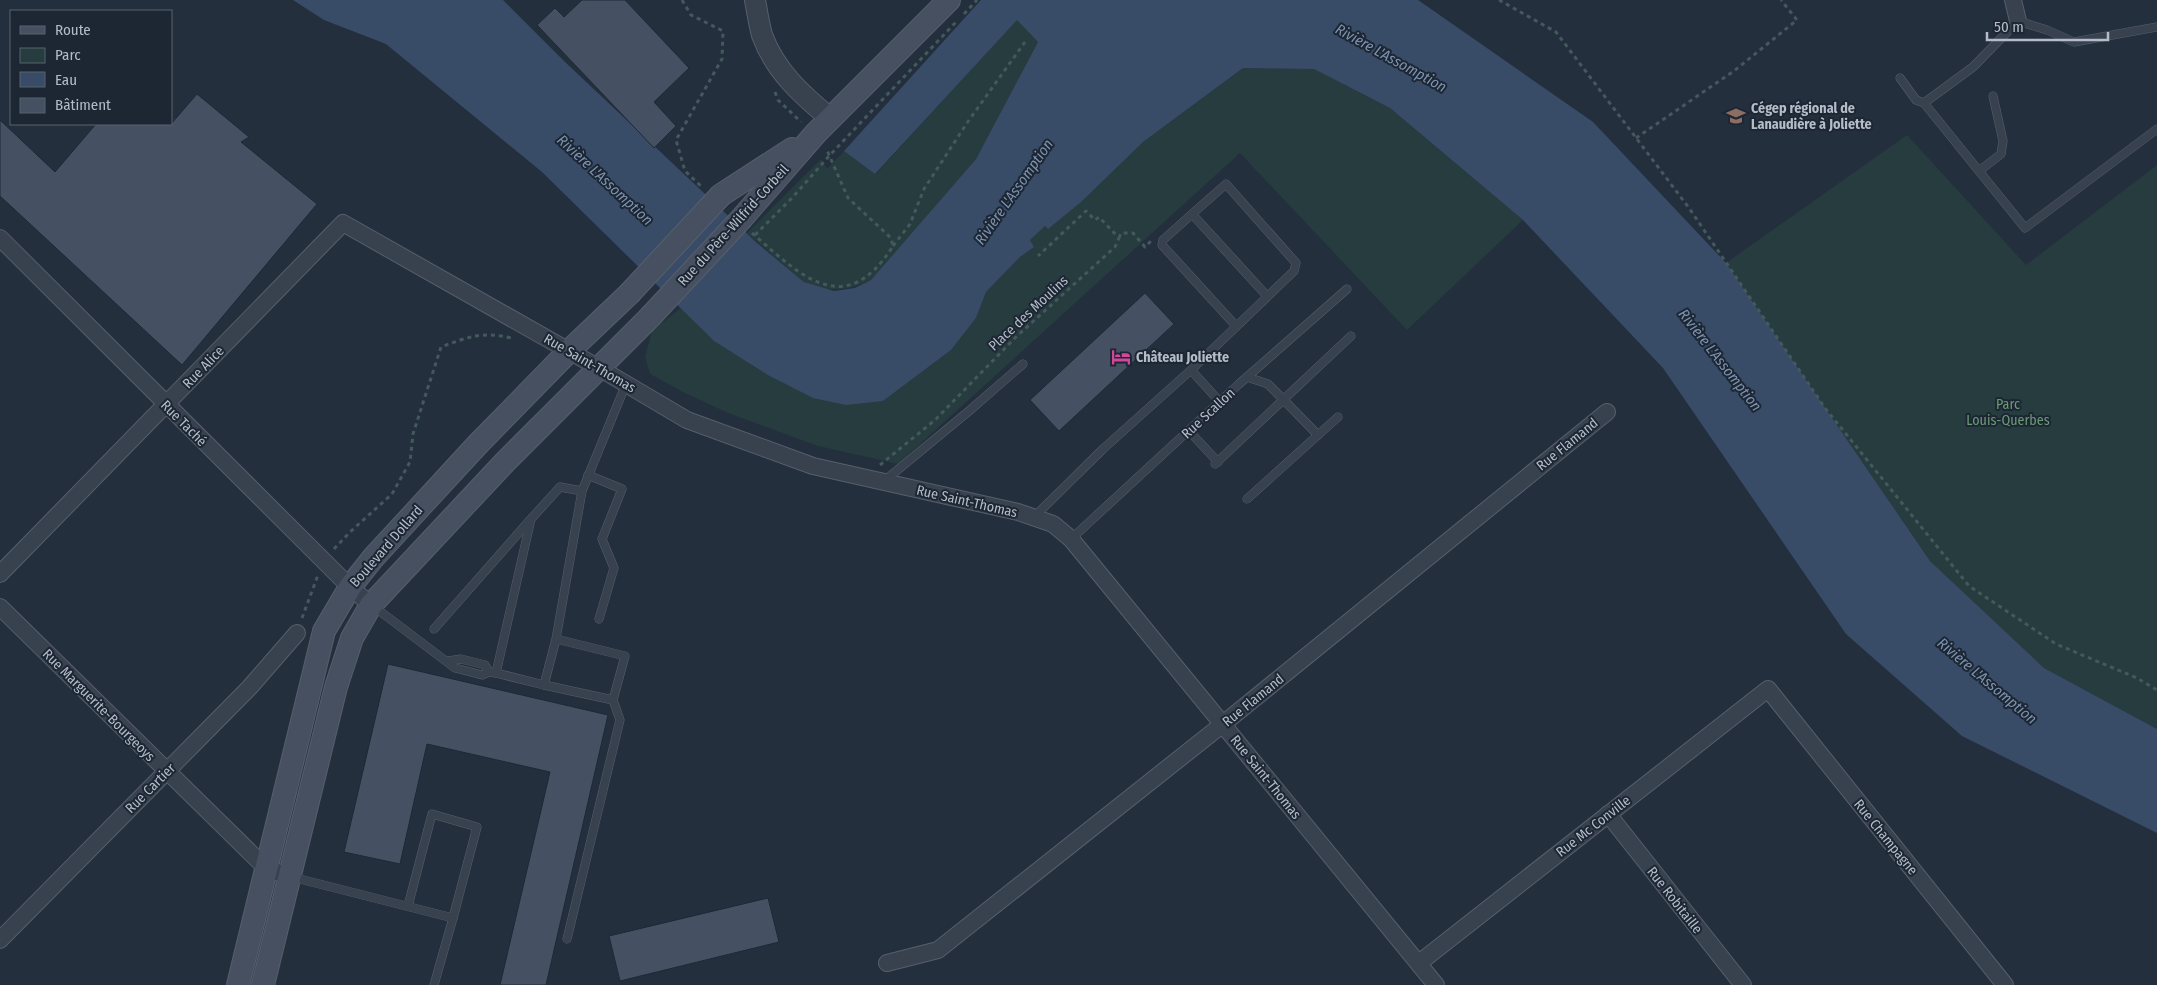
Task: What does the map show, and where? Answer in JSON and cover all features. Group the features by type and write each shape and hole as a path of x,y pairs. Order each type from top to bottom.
{"main road":[{"name":"Rue du Père-Wilfrid-Corbeil","path":"650,317 748,227 824,126 949,0"},
{"name":"Rue du Père-Wilfrid-Corbeil","path":"629,294 715,194 824,126"},
{"name":"Boulevard Dollard","path":"238,985 324,632 350,587 373,558 478,444 569,351 629,294"},
{"name":"Boulevard Dollard","path":"263,985 336,687 352,638 371,605 505,462 650,317"}],"street":[{"path":"755,0 762,34 783,74 824,126"},
{"path":"2013,0 2018,22"},
{"name":"Rue Saint-Thomas","path":"342,223 599,368 687,420 813,466 1018,512 1053,524 1071,539 1436,985"},
{"name":"Rue Alice","path":"0,574 342,223"},
{"name":"Rue Taché","path":"0,238 166,405 350,587 371,605"},
{"name":"Rue Flamand","path":"886,963 938,950 1223,724 1607,412"},
{"name":"Rue Marguerite-Bourgeoys","path":"0,607 266,869 290,876"},
{"name":"Rue Cartier","path":"0,940 250,687 297,633"},
{"name":"Rue Mc Conville","path":"1419,963 1768,689"},
{"name":"Rue Champagne","path":"1768,689 2005,985"},
{"name":"Rue Robitaille","path":"1608,814 1743,985"}],"lane":[{"path":"1924,103 1973,67 2018,22 2047,30 2074,42 2157,27"},
{"path":"1900,78 1916,100 1924,103 2025,228 2157,129"},
{"path":"1979,171 2001,154 2003,141 1993,96"},
{"path":"1034,518 1103,449 1191,370 1294,271 1296,263 1226,184 1163,240 1162,245 1236,326"},
{"path":"1192,214 1267,296"},
{"name":"Rue Scallon","path":"1071,539 1220,402 1347,289"},
{"path":"1188,431 1216,463 1351,336"},
{"path":"883,482 1023,364"},
{"path":"1191,370 1220,402"},
{"path":"1248,377 1268,384 1318,435"},
{"path":"544,685 556,639 582,490 626,384"},
{"path":"1246,499 1338,417"},
{"path":"588,475 622,490 602,539 614,568 599,619"},
{"path":"434,628 560,487 582,490"},
{"path":"493,673 531,518"},
{"path":"371,605 448,661 461,659 485,664 493,673 613,700"},
{"path":"556,639 625,656 613,700 620,720 567,939"},
{"path":"408,906 432,814 477,827 434,985"},
{"path":"290,876 453,918"}],"path":[{"path":"682,0 691,15 723,31 722,59 676,140 685,171 715,194"},
{"path":"977,0 830,155 793,197 748,227 798,272 823,285 839,286 853,284 867,276 910,224 924,189 967,123 1025,42"},
{"path":"1499,0 1556,32 1689,208 1825,408 1969,586 2056,644 2137,678 2157,690"},
{"path":"1636,138 1734,71 1797,20 1781,0"},
{"path":"830,155 848,198 891,238 893,246"},
{"path":"1038,256 1086,211 1095,220 1099,217 1119,238 1121,233 1132,233 1145,247 1155,237 1162,245"},
{"name":"Place des Moulins","path":"864,478 935,420 1016,337 1115,247 1119,238"},
{"path":"297,633 324,560 350,532 392,494 410,462 413,434 441,347 476,335 500,335 517,339"}],"green space":[{"path":"1017,19 1038,42 976,159 871,280 838,289 813,286 804,282 747,233 821,159 827,169 844,151 876,174"},
{"path":"1243,68 1314,69 1390,108 1523,220 1407,330 1240,153 898,464 818,446 728,413 650,374 645,357 652,331 681,308 714,341 883,401 951,350 976,318 986,292 1020,257 1034,247 1029,240 1045,226 1048,229 1143,142"},
{"name":"Parc Louis-Querbes","path":"1907,135 2026,265 2157,165 2157,729 2044,668 1930,561 1726,263"}],"water":[{"name":"Rivière L'Assomption","path":"293,0 503,0 564,61 757,243 804,282 834,291 855,288 871,280 976,159 1038,42 1017,20 875,174 844,151 981,0 1418,0 1593,122 1726,263 1930,561 2044,668 2157,729 2157,833 1962,736 1846,634 1663,368 1523,220 1390,108 1314,69 1243,68 1143,142 1081,202 1048,229 1045,226 1030,240 1034,247 1020,257 986,292 976,318 951,350 883,401 846,405 813,398 768,375 714,341 542,172 386,44 324,20"}],"building":[{"path":"582,0 625,0 689,68 654,102 676,126 654,148 537,25 555,8 564,17"},
{"path":"197,94 249,137 241,142 317,204 182,365 0,196 0,120 55,172 95,125 172,125"},
{"path":"1145,293 1174,324 1059,431 1030,400"},
{"path":"388,664 608,715 546,985 500,985 550,772 427,744 400,864 344,852"},
{"path":"768,898 779,942 620,981 609,936"}],"place":[{"name":"Cégep régional de Lanaudière à Joliette","path":"1736,116"},
{"name":"Château Joliette","path":"1121,357"}]}
